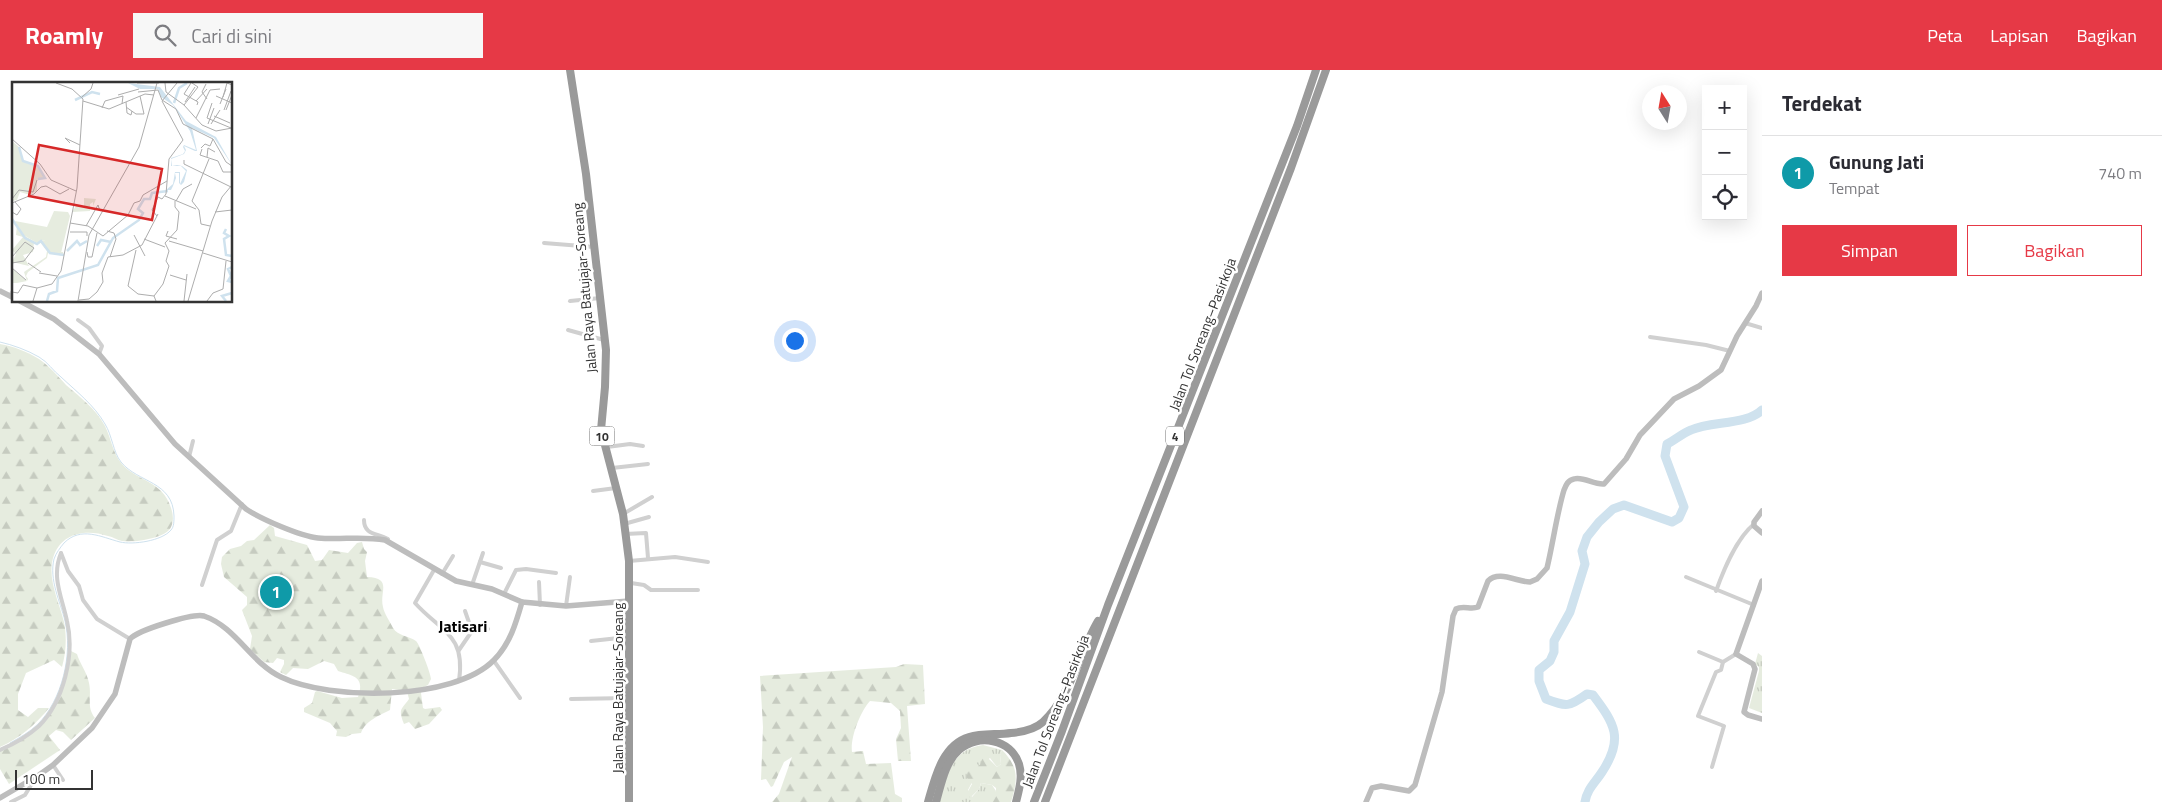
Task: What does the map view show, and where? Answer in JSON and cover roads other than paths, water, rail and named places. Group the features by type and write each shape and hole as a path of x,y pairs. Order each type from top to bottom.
{"highway":[{"name":"Jalan Raya Batujajar-Soreang","path":"570,70 586,174 604,340 606,377 601,430 623,514 630,560 630,601 625,637 629,698 629,802"},
{"name":"Jalan Tol Soreang–Pasirkoja","path":"1034,802 1108,605 1287,152 1316,70"},
{"name":"Jalan Tol Soreang–Pasirkoja","path":"1045,802 1281,196 1326,70"},
{"path":"928,802 941,764 955,744 970,737 1024,732 1044,721 1064,693 1108,605"},
{"path":"936,802 947,770 955,754 970,743 983,740 998,742 1006,746 1016,757 1020,766 1021,781 1016,802"}],"street":[{"path":"544,243 595,247"},
{"path":"0,291 12,297"},
{"path":"1366,802 1372,788 1381,786 1407,792 1411,791 1415,785 1442,692 1453,616 1456,609 1478,607 1488,581 1491,578 1500,576 1530,582 1543,574 1547,568 1562,497 1568,483 1577,478 1604,484 1626,458 1640,435 1674,399 1712,377 1724,366 1730,351 1762,293"},
{"path":"570,300 600,298"},
{"path":"22,302 54,319 99,354 144,409 188,457 259,517 316,538 374,538 392,543"},
{"path":"78,320 89,328 100,342 102,346 99,354"},
{"path":"1745,323 1762,328"},
{"path":"568,330 604,340"},
{"path":"1650,337 1706,345 1730,351"},
{"path":"188,457 193,441"},
{"path":"604,447 630,444 644,446"},
{"path":"612,468 648,464"},
{"path":"593,491 617,488"},
{"path":"623,514 652,497"},
{"path":"202,585 217,540 231,531 242,504"},
{"path":"1716,590 1736,548 1762,511"},
{"path":"624,524 649,517"},
{"path":"364,520 369,533 385,537 434,570 472,585 492,589 522,602 566,606 630,601"},
{"path":"1754,524 1755,529 1762,533"},
{"path":"626,534 646,533 648,558"},
{"path":"472,585 483,553"},
{"path":"0,750 24,737 39,726 52,709 63,684 68,658 69,634 56,576 61,554 68,570 79,586 82,600 96,619 130,639"},
{"path":"442,574 453,556"},
{"path":"630,560 675,557 708,562"},
{"path":"480,562 501,568"},
{"path":"504,594 516,570 526,569 556,573"},
{"path":"434,570 415,603 442,626 459,650 459,682"},
{"path":"566,606 570,577"},
{"path":"1686,577 1754,605"},
{"path":"1712,767 1724,726 1698,716 1716,672 1721,670 1723,662 1736,654 1762,581"},
{"path":"539,582 540,605"},
{"path":"631,583 644,584 651,590 698,590"},
{"path":"0,798 53,765 92,728 116,694 130,639 134,634 147,628 182,618 202,616 215,622 228,632 265,668 281,677 353,694 420,690 459,682 494,661 510,637 522,602"},
{"path":"465,611 472,631"},
{"path":"459,650 472,631 488,628"},
{"path":"591,641 625,637"},
{"path":"1699,652 1723,662"},
{"path":"1736,654 1755,667 1744,712 1748,715 1762,718"},
{"path":"494,661 520,698"},
{"path":"571,699 629,698"},
{"path":"53,765 63,780"},
{"path":"12,802 26,795 29,786 39,775"}],"waterway":[{"path":"0,342 25,350 42,359 85,399 105,424 121,462 128,469 154,484 168,496 172,504 174,516 171,530 167,534 154,539 126,543 84,534 77,535 64,543 54,559 53,567 56,590 67,634 68,648 64,676 53,702 38,724 32,730 10,743"},
{"path":"1585,802 1589,790 1602,772 1613,750 1615,741 1611,723 1593,695 1587,694 1568,704 1546,699 1539,681 1539,670 1550,661 1554,652 1554,641 1570,612 1585,564 1582,551 1587,537 1613,509 1624,505 1672,522 1679,518 1684,507 1665,456 1667,444 1699,427 1738,421 1755,415 1762,410"}],"place":[{"name":"Gunung Jati","path":"276,592"}],"district":[{"name":"Jatisari","path":"463,626"}]}
